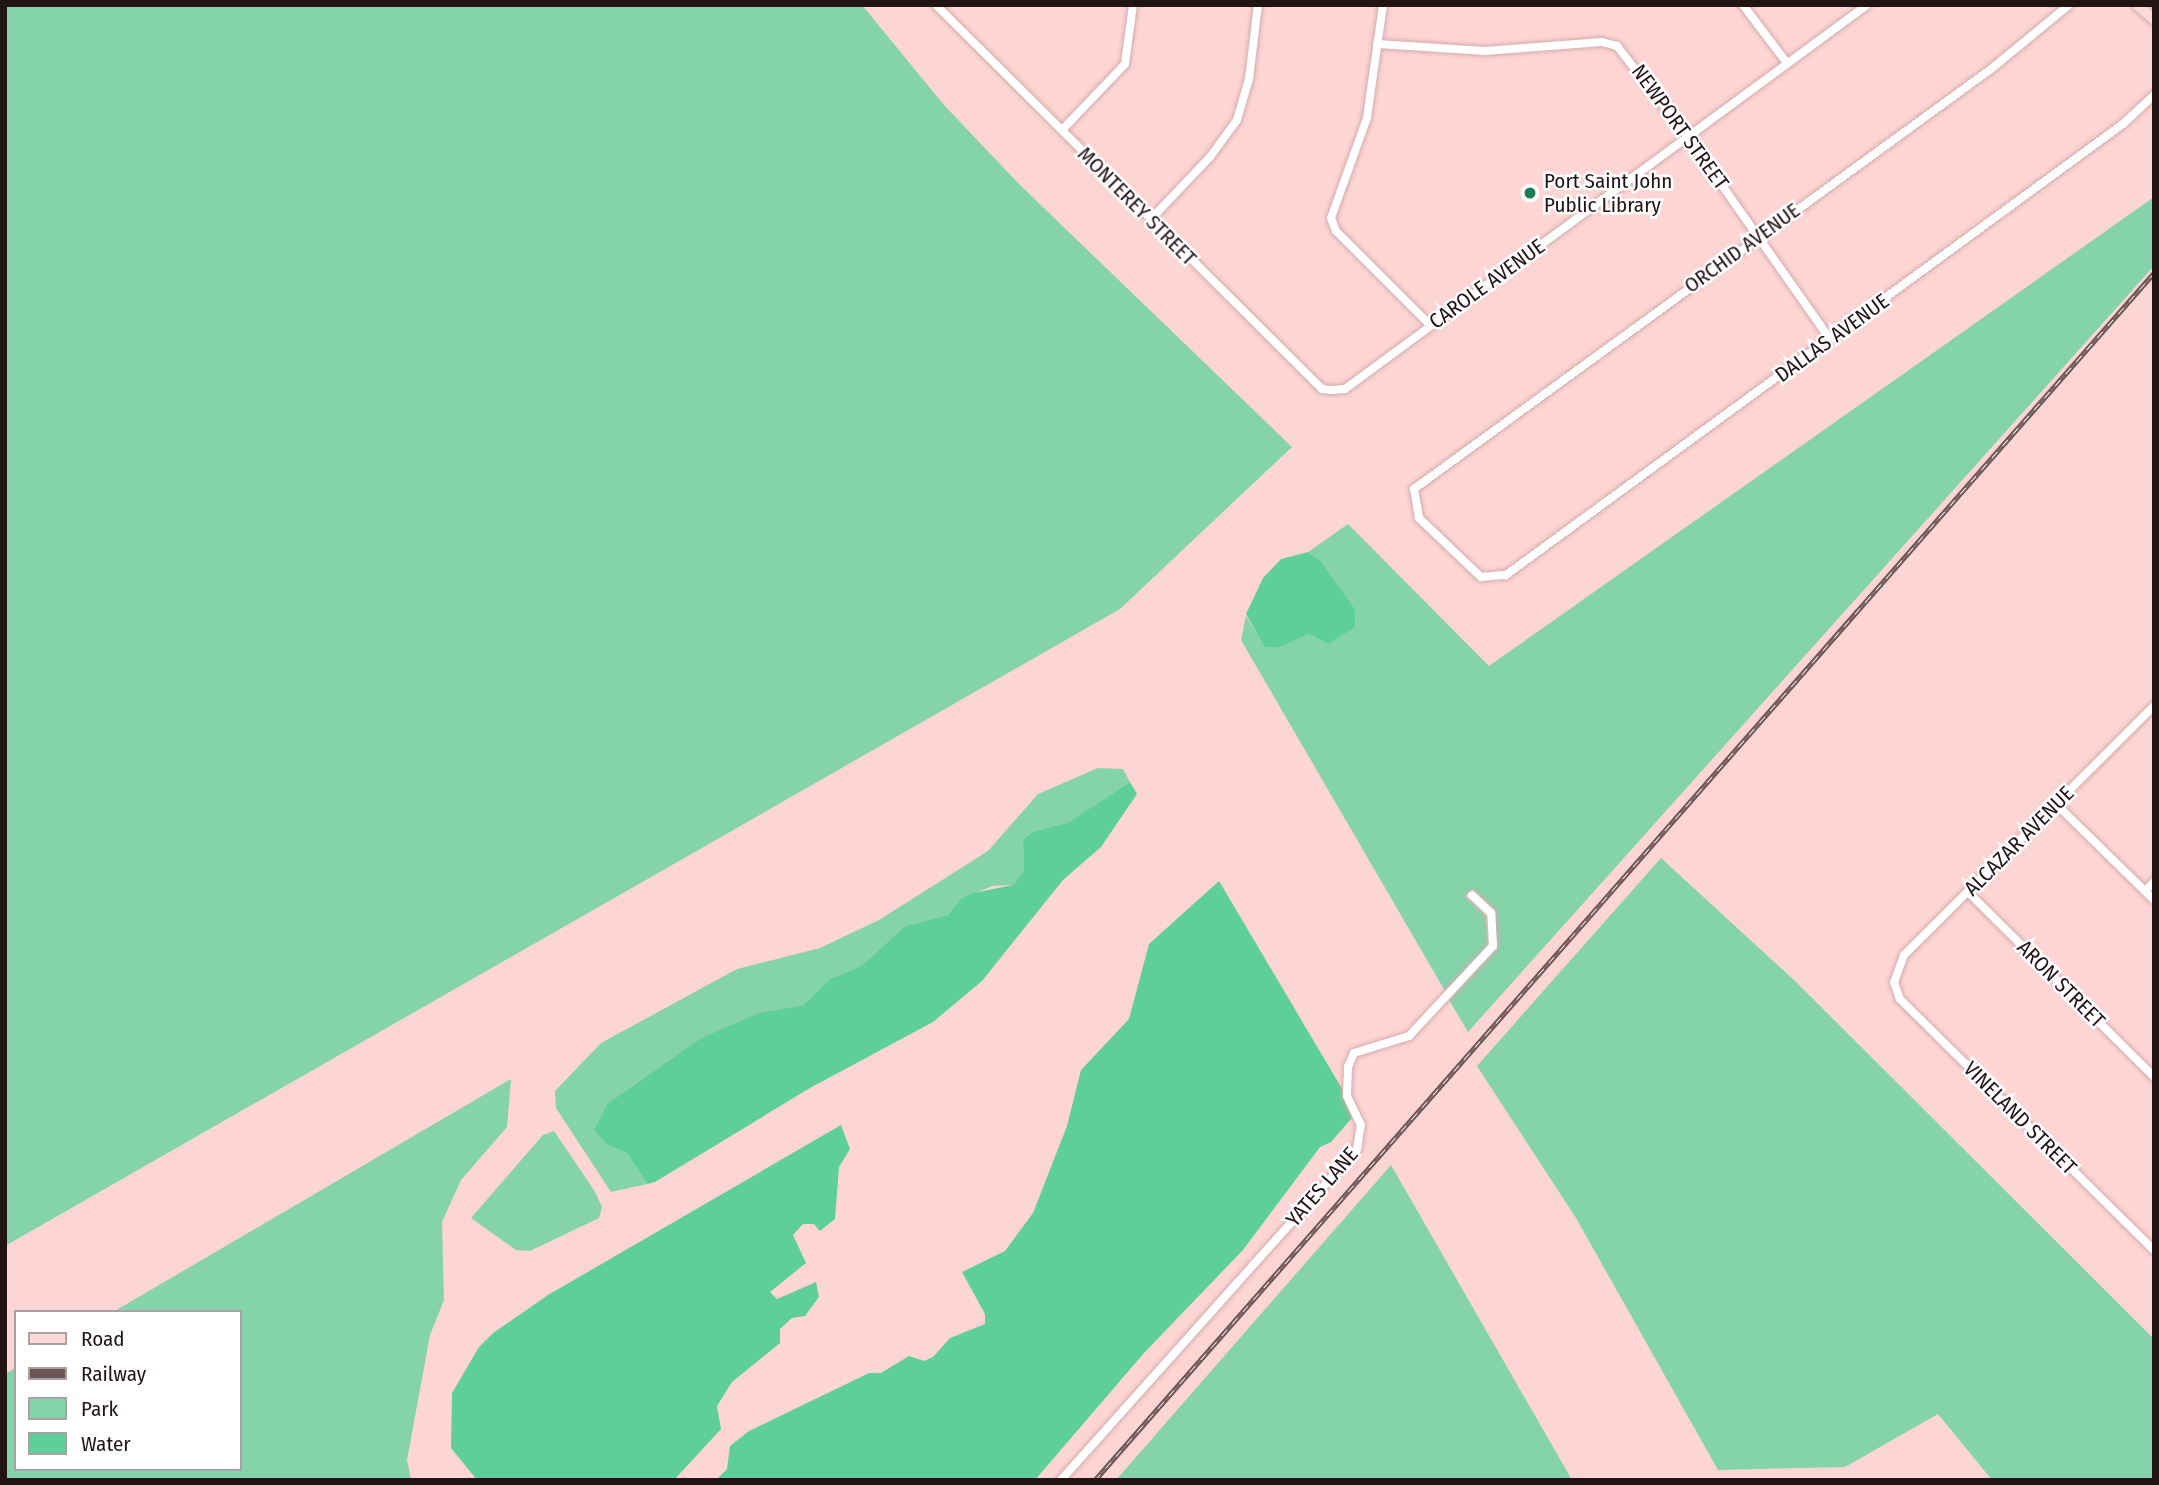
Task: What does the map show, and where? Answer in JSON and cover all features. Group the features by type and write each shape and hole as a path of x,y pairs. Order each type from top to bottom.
{"main road":[{"path":"2137,5 2154,20"}],"street":[{"name":"MONTEREY STREET","path":"936,5 1322,389 1345,389"},
{"path":"1062,130 1125,64 1133,5"},
{"path":"1150,220 1210,157 1237,120 1249,79 1258,5"},
{"path":"1383,5 1367,118 1331,218 1336,230 1430,325"},
{"path":"1743,5 1787,63"},
{"name":"CAROLE AVENUE","path":"1345,389 1867,5"},
{"name":"ORCHID AVENUE","path":"1506,575 1481,577 1419,518 1414,489 1758,236 1992,69 2069,5"},
{"name":"NEWPORT STREET","path":"1377,44 1485,51 1602,42 1617,46 1688,137 1830,339"},
{"name":"DALLAS AVENUE","path":"1506,575 2123,124 2154,95"},
{"name":"ALCAZAR AVENUE","path":"1894,982 1904,955 2154,706"},
{"path":"2056,804 2154,900"},
{"path":"2145,891 2154,882"},
{"name":"ARON STREET","path":"1968,892 2154,1077"},
{"name":"YATES LANE","path":"1062,1480 1357,1149 1361,1125 1347,1096 1348,1067 1354,1054 1409,1035 1493,946 1491,913 1472,895"},
{"name":"VINELAND STREET","path":"1894,982 1900,999 2154,1250"},
{"path":"2147,1242 2154,1236"}],"green space":[{"path":"5,5 862,5 944,105 1020,185 1292,447 1120,609 5,1246"},
{"path":"2154,197 2154,266 1468,1032 1449,1000 1497,949 1495,910 1473,889 1465,896 1486,916 1488,945 1445,991 1241,640 1246,616 1266,647 1280,647 1309,634 1328,644 1355,609 1321,561 1308,552 1348,524 1489,666"},
{"path":"1098,768 1123,769 1130,782 1067,823 1034,831 1023,840 1024,871 1013,885 993,886 960,899 948,915 905,926 861,966 830,979 803,1005 758,1013 701,1038 608,1103 608,1145 627,1153 647,1184 611,1192 556,1108 555,1091 601,1043 737,969 820,948 879,920 988,851 1038,794"},
{"path":"1661,858 1794,980 2154,1339 2154,1480 1992,1480 1938,1414 1845,1467 1718,1470 1576,1218 1477,1066"},
{"path":"511,1079 507,1127 461,1180 442,1222 444,1300 430,1335 407,1460 411,1480 5,1480 5,1374 14,1369 14,1471 242,1471 242,1310 116,1310"},
{"path":"554,1131 594,1190 602,1207 599,1218 530,1251 516,1250 471,1218 543,1135"},
{"path":"1391,1165 1572,1480 1116,1480"}],"water":[{"path":"1308,552 1321,561 1355,609 1355,627 1328,644 1309,634 1280,647 1265,647 1246,614 1263,578 1281,559"},
{"path":"1130,782 1137,794 1101,847 1063,880 982,981 933,1022 810,1088 655,1182 647,1184 627,1153 608,1145 594,1130 608,1103 701,1038 758,1013 803,1005 830,979 861,966 905,926 948,915 960,899 973,893 1013,885 1024,871 1023,840 1034,831 1067,823"},
{"path":"1219,881 1341,1087 1352,1118 1331,1142 1320,1147 1243,1250 1144,1353 1035,1480 716,1480 727,1469 730,1446 749,1431 869,1373 881,1373 909,1356 924,1361 933,1357 950,1338 985,1324 985,1314 962,1272 1005,1251 1033,1213 1067,1126 1081,1070 1129,1019 1149,944"},
{"path":"841,1125 850,1149 839,1167 835,1219 820,1231 814,1224 803,1224 793,1235 806,1263 770,1292 777,1299 816,1282 819,1297 805,1316 792,1318 780,1329 780,1343 732,1382 717,1406 721,1429 674,1480 477,1480 451,1448 452,1393 479,1347 493,1333 548,1295"}],"railway":[{"path":"1095,1480 2154,273"}],"place":[{"name":"Port Saint John Public Library","path":"1530,193"}]}
